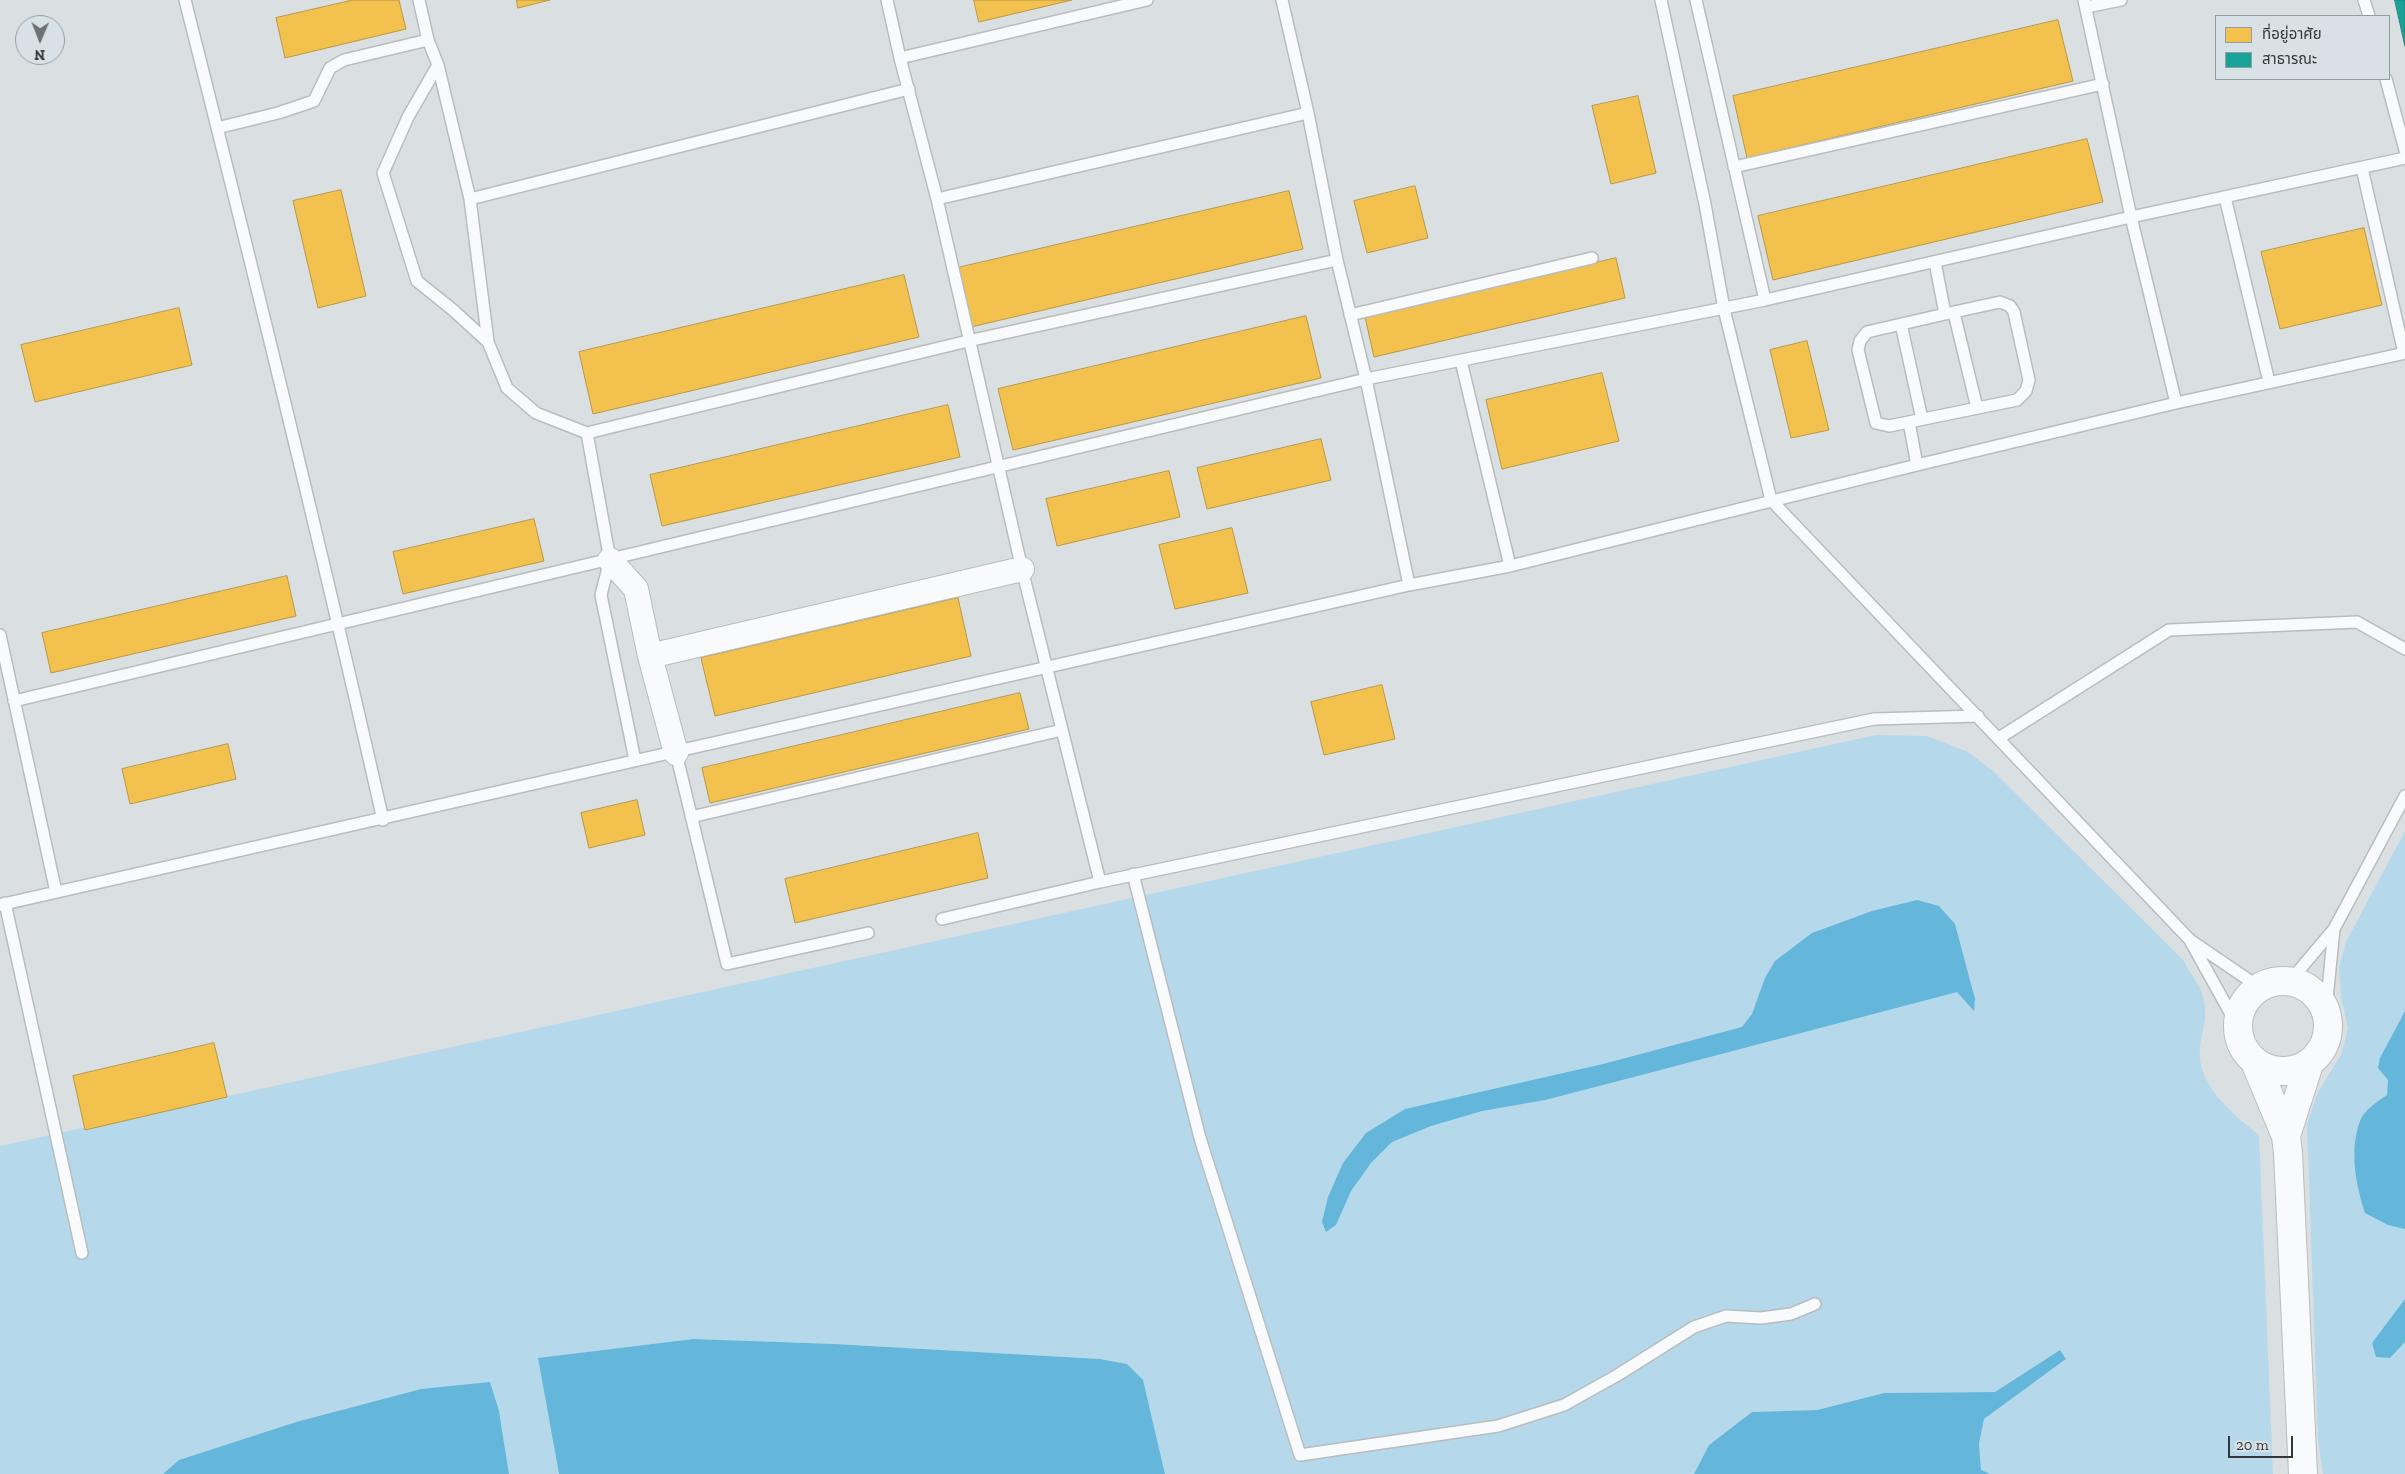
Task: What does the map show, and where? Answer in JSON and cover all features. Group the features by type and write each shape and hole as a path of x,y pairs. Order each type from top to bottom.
{"street":[{"path":"610,560 636,589 650,656 676,753"},
{"path":"650,656 1022,569"},
{"path":"2274,981 2290,981 2305,986 2318,996 2326,1009 2329,1024 2327,1040 2319,1054 2308,1064 2296,1070 2282,1072 2267,1069 2255,1062 2245,1052 2239,1038 2237,1025 2240,1010 2247,997 2260,987 2274,981"},
{"path":"2255,1062 2286,1136 2303,1474"},
{"path":"2286,1136 2308,1064"}],"lane":[{"path":"185,0 339,624 383,820"},
{"path":"419,0 428,40 438,65 470,199 488,342 507,388 536,413 587,433 968,341 1337,260"},
{"path":"887,0 900,58 938,199 968,341 1022,569 1100,882"},
{"path":"900,58 1147,0"},
{"path":"1282,0 1308,113 1337,260 1366,379 1409,585"},
{"path":"1661,0 1705,204 1724,309 1770,500 2190,940 2260,987"},
{"path":"1696,0 1765,300"},
{"path":"2121,0 2085,4 2131,217 2176,404"},
{"path":"2364,0 2369,15"},
{"path":"217,128 278,113 314,101 330,68 344,60 428,40"},
{"path":"438,65 408,117 383,173 417,281 488,342"},
{"path":"2386,80 2405,150"},
{"path":"1734,167 2103,84"},
{"path":"470,199 909,89"},
{"path":"938,199 1308,113"},
{"path":"14,701 1366,379 1724,309 2131,217 2405,158"},
{"path":"82,1253 3,904 383,820 635,760 676,753 1409,585 1510,566 1770,500 2269,382 2405,353 2362,168"},
{"path":"2225,197 2269,382"},
{"path":"1350,315 1592,258"},
{"path":"1935,262 1977,408"},
{"path":"2000,302 2010,306 2014,312 2029,380 2026,392 2017,400 1909,422 1888,426 1876,422 1858,350 1860,341 1867,332 1950,313 2000,302"},
{"path":"1901,324 1922,419"},
{"path":"1461,360 1510,566"},
{"path":"1909,422 1918,465"},
{"path":"587,433 610,560 601,595 635,760"},
{"path":"1999,738 2169,630 2358,622 2405,649"},
{"path":"0,635 56,892"},
{"path":"942,919 1133,874 1874,719 1978,716"},
{"path":"691,817 1062,730"},
{"path":"676,753 727,964 868,933"},
{"path":"2290,981 2334,929 2405,796"},
{"path":"1133,874 1200,1138 1300,1455 1498,1426 1564,1404 1616,1376 1694,1327 1726,1316 1761,1318 1791,1314 1815,1304"},
{"path":"2326,1009 2334,929"},
{"path":"2190,940 2237,1025"}],"shaded area":[{"path":"1876,735 1927,736 1968,752 1993,771 2183,960 2199,988 2203,997 2205,1011 2200,1046 2200,1060 2203,1073 2218,1097 2238,1118 2259,1135 2273,1474 1990,1474 1981,1471 1979,1444 1984,1419 2066,1359 2060,1350 1995,1392 1884,1393 1817,1410 1752,1412 1709,1445 1694,1474 1165,1474 1143,1381 1127,1364 1100,1359 835,1344 693,1339 538,1358 559,1474 509,1474 499,1411 421,1389 296,1422 179,1460 163,1474 0,1474 0,1146"},
{"path":"2405,831 2405,1474 2323,1474 2318,1439 2307,1124 2318,1092 2342,1053 2348,1028 2341,997 2339,968 2346,942"}],"water":[{"path":"1917,900 1939,906 1955,924 1975,999 1974,1011 1957,992 1545,1100 1482,1111 1431,1126 1392,1142 1371,1163 1351,1191 1336,1225 1326,1232 1322,1222 1328,1197 1343,1163 1366,1133 1405,1109 1603,1064 1742,1027 1752,1014 1765,978 1775,961 1812,933 1872,911"},
{"path":"2405,1011 2405,1229 2388,1225 2365,1213 2359,1191 2354,1156 2357,1132 2362,1117 2372,1106 2387,1095 2388,1080 2378,1068 2380,1058"},
{"path":"2405,1299 2405,1342 2390,1358 2376,1357 2372,1343"},
{"path":"693,1339 835,1344 1100,1359 1127,1364 1143,1380 1165,1474 559,1474 538,1358"},
{"path":"2060,1350 2066,1359 1984,1419 1979,1444 1981,1470 1990,1474 1694,1474 1709,1445 1752,1412 1817,1410 1884,1393 1995,1392"},
{"path":"490,1382 499,1411 509,1474 163,1474 179,1460 296,1422 421,1389"}],"building: ที่อยู่อาศัย":[{"path":"353,0 399,0 406,29 285,58 276,18"},
{"path":"517,0 550,0 518,8"},
{"path":"974,0 1072,0 979,22"},
{"path":"2058,20 2073,81 1747,158 1733,96"},
{"path":"1638,96 1656,173 1611,184 1592,106"},
{"path":"2087,139 2103,202 1773,280 1758,216"},
{"path":"1415,186 1428,238 1367,253 1354,201"},
{"path":"341,190 366,296 318,308 293,201"},
{"path":"1289,191 1303,249 971,327 957,268"},
{"path":"2364,228 2382,305 2280,329 2261,252"},
{"path":"1616,258 1625,298 1374,357 1365,317"},
{"path":"904,275 919,337 593,414 579,352"},
{"path":"179,308 192,365 35,402 21,345"},
{"path":"1306,316 1321,378 1013,450 998,389"},
{"path":"1807,341 1829,430 1791,438 1770,350"},
{"path":"1602,373 1619,441 1502,469 1486,400"},
{"path":"948,405 960,457 662,526 650,475"},
{"path":"1321,439 1331,480 1207,509 1197,468"},
{"path":"1169,471 1180,517 1057,546 1046,499"},
{"path":"534,519 544,561 403,594 393,552"},
{"path":"1232,528 1248,593 1175,609 1159,545"},
{"path":"287,576 296,616 51,673 42,633"},
{"path":"958,598 971,656 715,716 701,658"},
{"path":"1382,685 1395,739 1324,755 1311,702"},
{"path":"1020,693 1029,729 710,803 702,768"},
{"path":"228,744 236,779 130,804 122,769"},
{"path":"637,800 645,835 589,848 581,813"},
{"path":"978,833 988,878 795,923 785,879"},
{"path":"214,1043 227,1097 85,1130 73,1076"}],"building: สาธารณะ":[{"path":"2395,0 2405,0 2405,46"}]}
